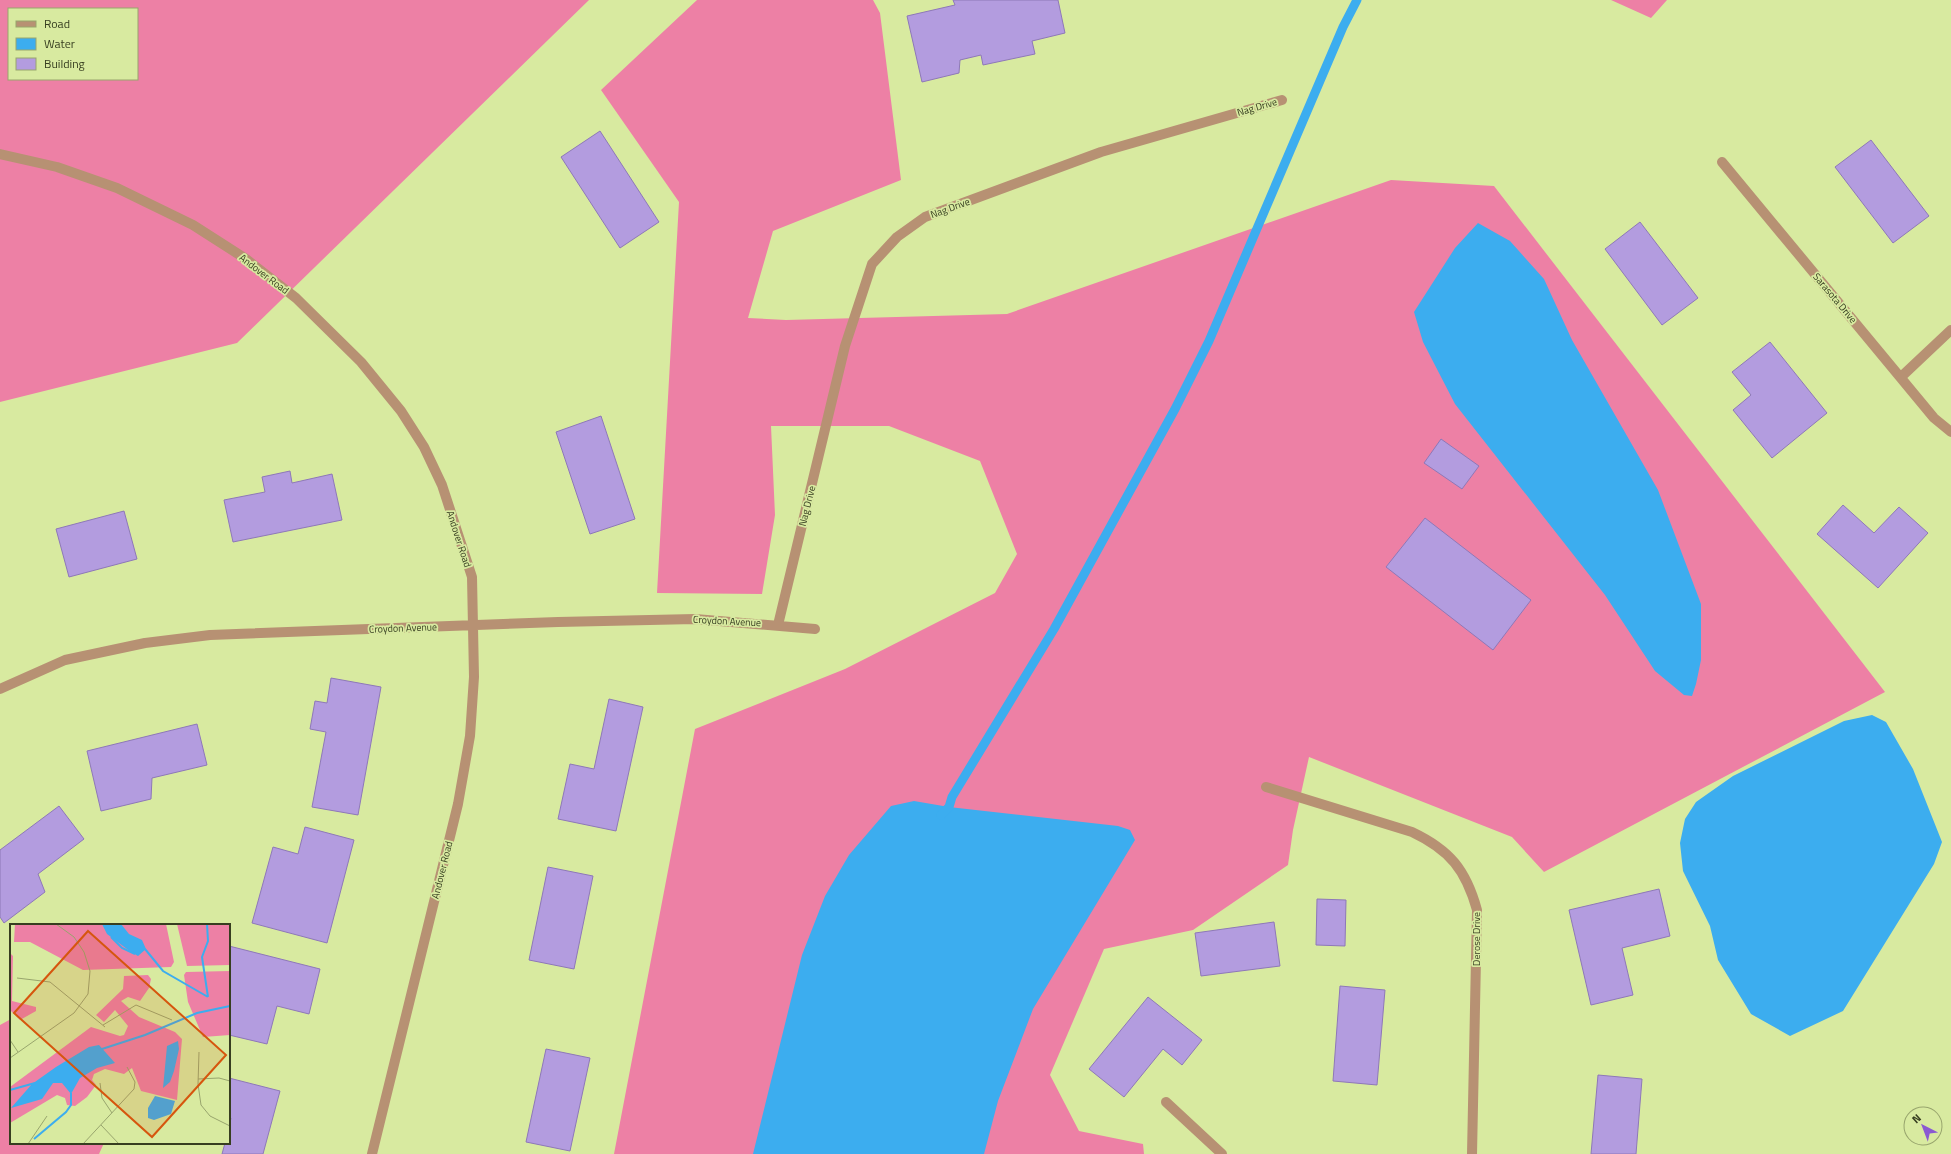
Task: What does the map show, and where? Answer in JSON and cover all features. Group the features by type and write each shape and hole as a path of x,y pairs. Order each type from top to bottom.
{"street":[{"name":"Nag Drive","path":"778,625 845,346 872,264 897,237 925,217 1101,152 1282,100"},
{"name":"Andover Road","path":"0,154 57,167 117,188 192,225 246,259 296,298 350,352 402,411 424,447 442,485 472,577 474,677 470,736 458,804 372,1154"},
{"name":"Sarasota Drive","path":"1722,162 1934,418 1951,432"},
{"path":"1901,377 1951,330"},
{"name":"Croydon Avenue","path":"0,690 65,660 145,643 210,635 695,619 815,629"},
{"name":"Derose Drive","path":"1266,787 1412,832 1431,842 1448,855 1462,871 1471,890 1477,910 1472,1154"},
{"path":"1166,1102 1222,1154"}],"shaded area":[{"path":"0,0 589,0 237,343 0,402"},
{"path":"697,0 873,0 880,13 901,180 773,231 748,318 786,320 1007,314 1391,180 1494,186 1885,692 1544,872 1512,837 1309,757 1293,830 1288,865 1193,930 1104,949 1050,1075 1079,1131 1143,1144 1144,1154 614,1154 695,729 845,669 995,593 1017,554 980,461 889,426 771,426 775,515 762,594 657,593 679,202 601,90"},
{"path":"1611,0 1667,0 1651,18"},
{"path":"10,1020 10,1144 104,1144 99,1154 0,1154 0,1025"}],"water":[{"path":"1478,223 1510,241 1544,279 1572,340 1658,490 1701,604 1701,660 1692,696 1684,695 1655,671 1605,595 1455,404 1423,342 1414,312 1455,248"},
{"path":"1872,715 1886,722 1913,769 1942,842 1934,864 1843,1011 1790,1036 1751,1014 1718,960 1710,926 1683,871 1680,843 1685,819 1696,802 1733,776 1844,721"},
{"path":"914,801 949,807 1118,826 1130,830 1135,840 1033,1009 998,1101 984,1154 753,1154 802,955 825,896 849,855 891,806"}],"building":[{"path":"953,0 1058,0 1065,33 1032,41 1035,54 983,65 981,55 960,60 959,73 922,82 907,16 955,5"},
{"path":"600,131 659,222 620,248 561,157"},
{"path":"1871,140 1929,216 1893,243 1835,167"},
{"path":"1640,222 1698,298 1662,325 1605,249"},
{"path":"1770,342 1827,413 1772,458 1733,410 1751,395 1732,372"},
{"path":"601,416 635,519 590,534 556,432"},
{"path":"1441,439 1479,466 1462,489 1424,463"},
{"path":"290,471 292,483 332,474 342,520 233,542 224,500 265,492 262,477"},
{"path":"1843,505 1874,533 1899,507 1928,533 1878,588 1817,534"},
{"path":"124,511 137,559 69,577 56,529"},
{"path":"1425,518 1531,600 1493,650 1386,567"},
{"path":"331,678 381,687 358,815 312,807 326,732 310,729 315,701 327,703"},
{"path":"609,699 643,707 616,831 558,819 570,764 594,769"},
{"path":"197,724 207,765 152,778 151,799 101,811 87,751"},
{"path":"59,806 84,839 38,874 45,892 4,923 0,917 0,850"},
{"path":"305,827 354,840 327,943 252,923 273,847 298,854"},
{"path":"548,867 593,876 574,969 529,960"},
{"path":"1659,889 1670,936 1622,948 1633,995 1591,1005 1569,910"},
{"path":"1317,899 1346,900 1345,946 1316,945"},
{"path":"1274,922 1280,966 1201,976 1195,933"},
{"path":"230,946 320,969 309,1014 277,1006 267,1044 230,1035"},
{"path":"1340,986 1385,990 1377,1085 1333,1081"},
{"path":"1148,997 1202,1040 1182,1065 1163,1049 1124,1097 1089,1069"},
{"path":"546,1049 590,1058 570,1151 526,1142"},
{"path":"1598,1075 1642,1079 1636,1154 1591,1154"},
{"path":"230,1078 280,1091 263,1154 222,1154 225,1144 230,1144"}],"waterway":[{"path":"941,815 949,807 952,797 1054,629 1175,409 1209,341 1343,27 1357,0"}]}
